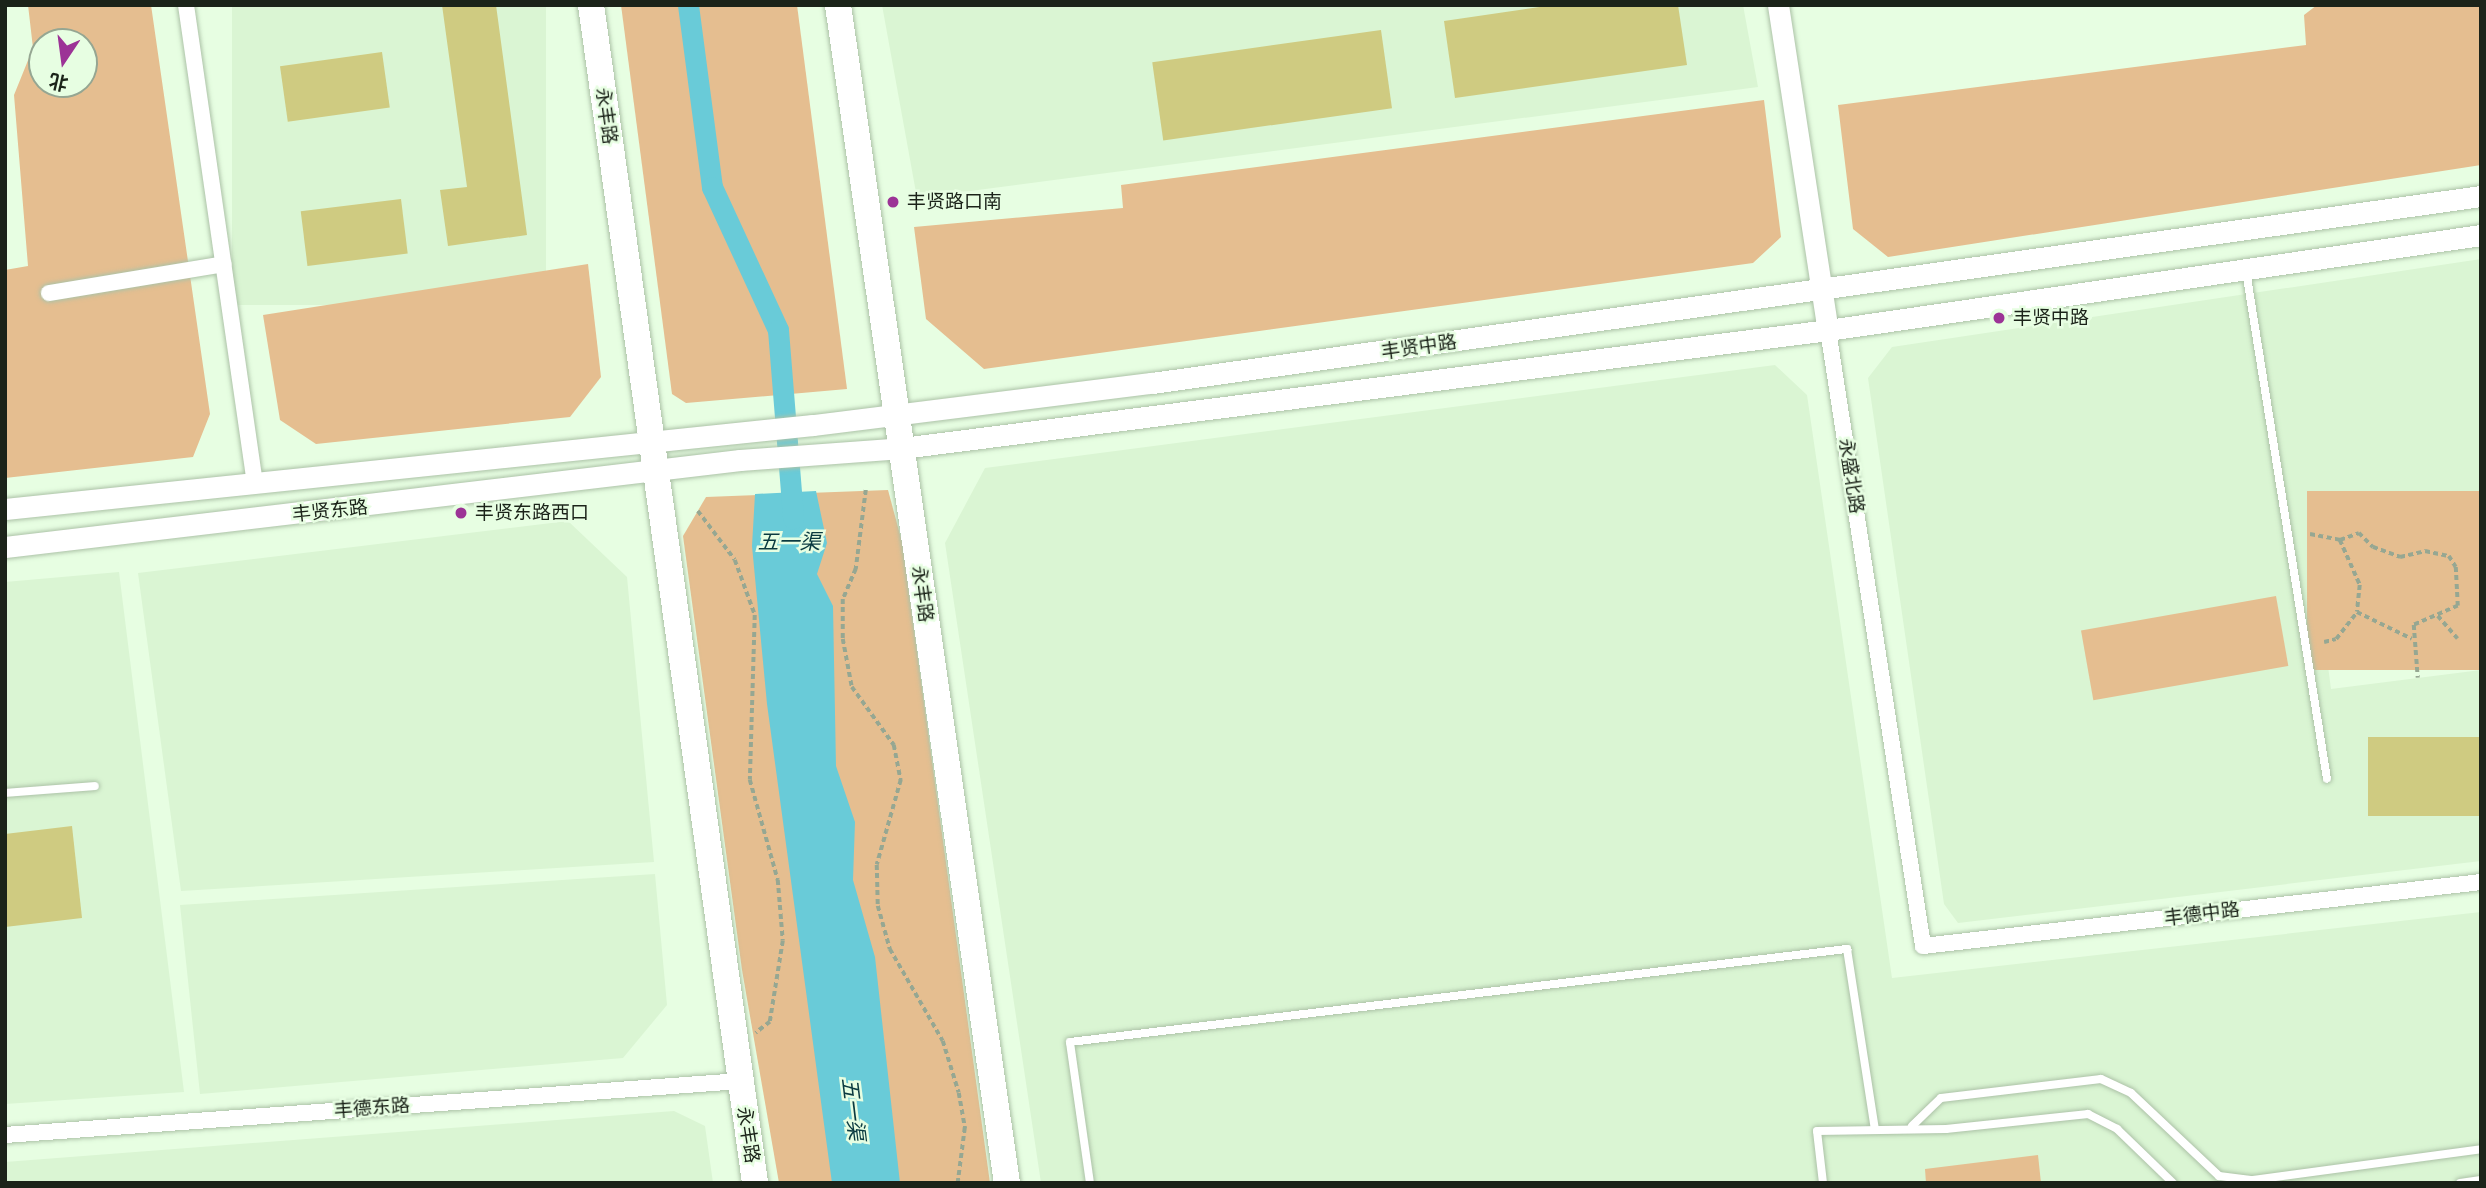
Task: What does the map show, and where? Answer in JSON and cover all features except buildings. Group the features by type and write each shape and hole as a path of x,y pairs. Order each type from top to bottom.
{"main road":[{"name":"永丰路","path":"592,5 654,471 755,1183"},
{"name":"永丰路","path":"838,5 1007,1183"}],"street":[{"path":"186,5 255,482"},
{"name":"永盛北路","path":"1777,5 1923,946"},
{"name":"丰贤中路","path":"813,425 1823,291 2481,196"},
{"name":"丰贤中路","path":"740,460 902,448 1828,330 2481,235"},
{"path":"49,293 223,264"},
{"name":"丰贤东路","path":"5,509 813,425"},
{"name":"丰贤东路","path":"5,547 740,460"},
{"name":"丰德中路","path":"1923,946 2481,882"},
{"name":"丰德东路","path":"5,1135 740,1081"}],"lane":[{"path":"2246,270 2327,779"},
{"path":"5,793 95,786"},
{"path":"1090,1183 1070,1042 1847,949 1875,1129"},
{"path":"1912,1126 1941,1098 2101,1079 2131,1093 2219,1176 2253,1180 2481,1149"},
{"path":"1824,1183 1817,1131 1912,1126 1946,1129 2088,1114 2117,1129 2173,1183"},
{"path":"2460,1183 2481,1180"}],"path":[{"path":"866,490 856,569 843,599 843,639 852,687 894,745 901,780 877,866 878,906 890,948 943,1041 959,1093 964,1128 958,1183"},
{"path":"698,511 735,560 755,615 750,780 778,880 783,941 769,1022 756,1033"},
{"path":"2310,534 2340,540 2359,533 2400,556 2424,551 2449,556 2456,567 2458,606 2414,625 2412,639 2418,678"},
{"path":"2325,642 2336,639 2357,612 2360,584 2340,540"},
{"path":"2357,612 2412,639"},
{"path":"2438,616 2458,639"}],"shaded area":[{"path":"28,5 151,5 210,414 193,457 5,478 5,270 28,266 14,95 28,60 28,98 98,98 98,28 31,28"},
{"path":"232,5 546,5 546,305 232,305"},
{"path":"621,5 797,5 847,389 686,403 672,394"},
{"path":"882,5 1743,5 1758,87 917,198"},
{"path":"2317,5 2481,5 2481,165 1888,257 1853,229 1838,105 2306,45 2304,15"},
{"path":"1764,100 1781,237 1753,263 984,369 926,319 914,227 1123,208 1121,185"},
{"path":"2481,259 2481,491 2308,513 2331,689 2481,670 2481,861 1958,923 1944,904 1868,378 1892,347"},
{"path":"588,264 601,377 570,417 316,444 280,420 263,315"},
{"path":"1775,365 1807,395 1892,978 2481,912 2481,1183 1041,1183 945,543 985,468"},
{"path":"888,490 902,542 990,1183 779,1183 742,970 683,536 706,497"},
{"path":"2307,491 2481,491 2481,670 2307,670"},
{"path":"568,521 627,577 654,862 181,891 138,573"},
{"path":"119,572 184,1092 5,1104 5,582"},
{"path":"2276,596 2288,666 2093,700 2081,630"},
{"path":"655,874 667,1005 623,1058 200,1094 180,905"},
{"path":"674,1111 705,1126 713,1183 5,1183 5,1162"},
{"path":"2038,1155 2041,1183 1926,1183 1925,1169"}],"water":[{"name":"五一渠","path":"816,491 827,543 817,574 833,606 836,766 855,822 853,880 875,957 900,1183 832,1183 767,704 752,546 755,494"}],"waterway":[{"name":"五一渠","path":"688,5 712,187 778,330 793,518"}],"place":[{"name":"丰贤路口南","path":"893,202"},
{"name":"丰贤中路","path":"1999,318"},
{"name":"丰贤东路西口","path":"461,513"}]}
